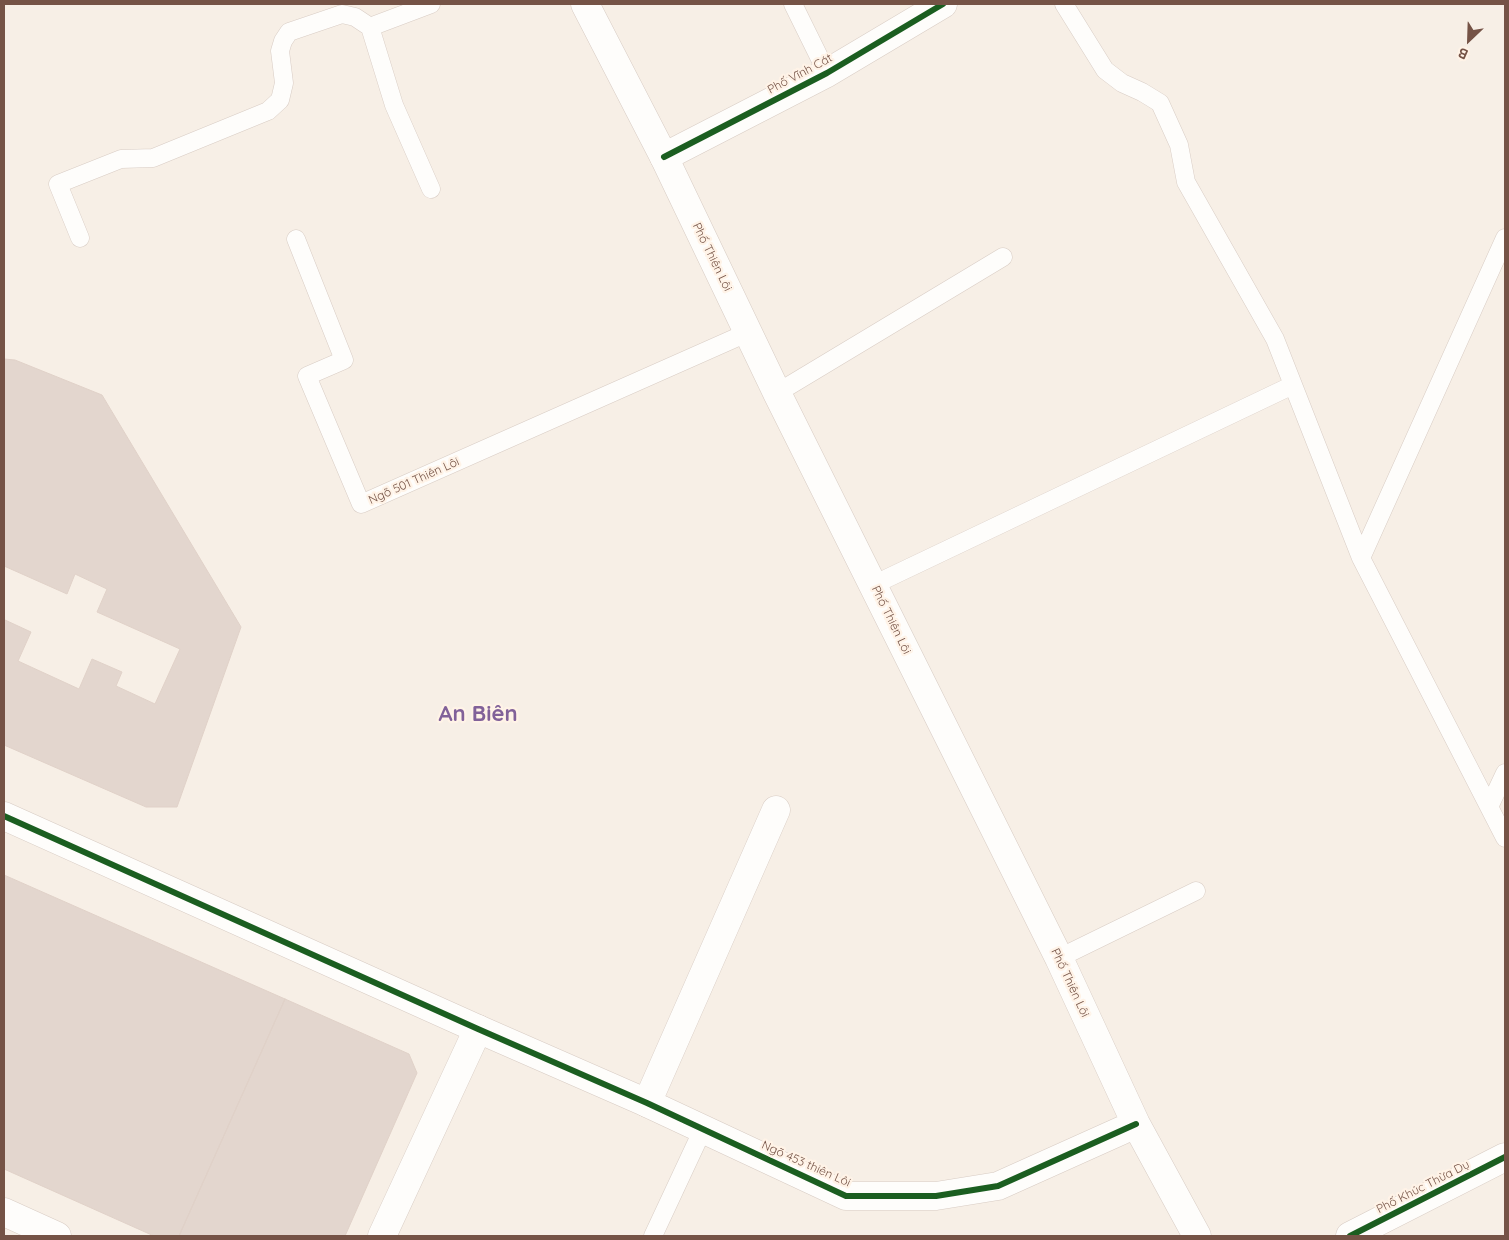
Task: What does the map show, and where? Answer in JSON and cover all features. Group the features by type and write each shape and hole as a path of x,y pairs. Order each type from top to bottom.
{"street":[{"name":"Phố Thiên Lôi","path":"585,4 664,157 777,392 1059,958 1136,1124 1197,1236"},
{"name":"Phố Vĩnh Cát","path":"664,157 827,73 943,4"},
{"path":"647,1103 776,810"},
{"name":"Ngõ 453 thiên Lôi","path":"4,816 647,1103 846,1196 936,1196 998,1186 1136,1124"},
{"path":"382,1236 478,1029"},
{"name":"Phố Khúc Thừa Dụ","path":"1350,1236 1505,1157"},
{"path":"4,1212 57,1236"}],"lane":[{"path":"370,27 431,4"},
{"path":"793,4 827,73"},
{"path":"1064,4 1105,70 1122,83 1160,103 1179,145 1186,182 1275,339 1361,558 1505,838"},
{"path":"80,238 58,184 121,159 143,160 154,158 268,111 280,100 284,83 280,51 283,41 289,32 342,14 355,17 370,27 394,105 431,189"},
{"path":"1361,558 1505,238"},
{"name":"Ngõ 501 Thiên Lôi","path":"296,239 344,360 307,376 361,504 749,332"},
{"path":"777,392 1003,257"},
{"path":"873,585 1293,385"},
{"path":"1490,807 1505,773"},
{"path":"1059,958 1196,891"},
{"path":"653,1236 703,1129"}],"building":[{"path":"4,359 15,360 102,395 241,627 177,807 146,807 4,745"},
{"path":"4,566 67,594 75,574 107,589 97,612 180,649 155,704 116,686 122,672 92,659 79,689 18,661 31,632 5,620 4,622"},
{"path":"4,875 285,999 179,1236 154,1236 4,1169"},
{"path":"285,999 409,1054 417,1073 345,1236 179,1236"}],"cycle path":[{"path":"664,157 827,73 943,4"},
{"path":"4,816 647,1103 846,1196 936,1196 998,1186 1136,1124"},
{"path":"1350,1236 1505,1157"}],"district":[{"name":"An Biên","path":"478,714"}]}
